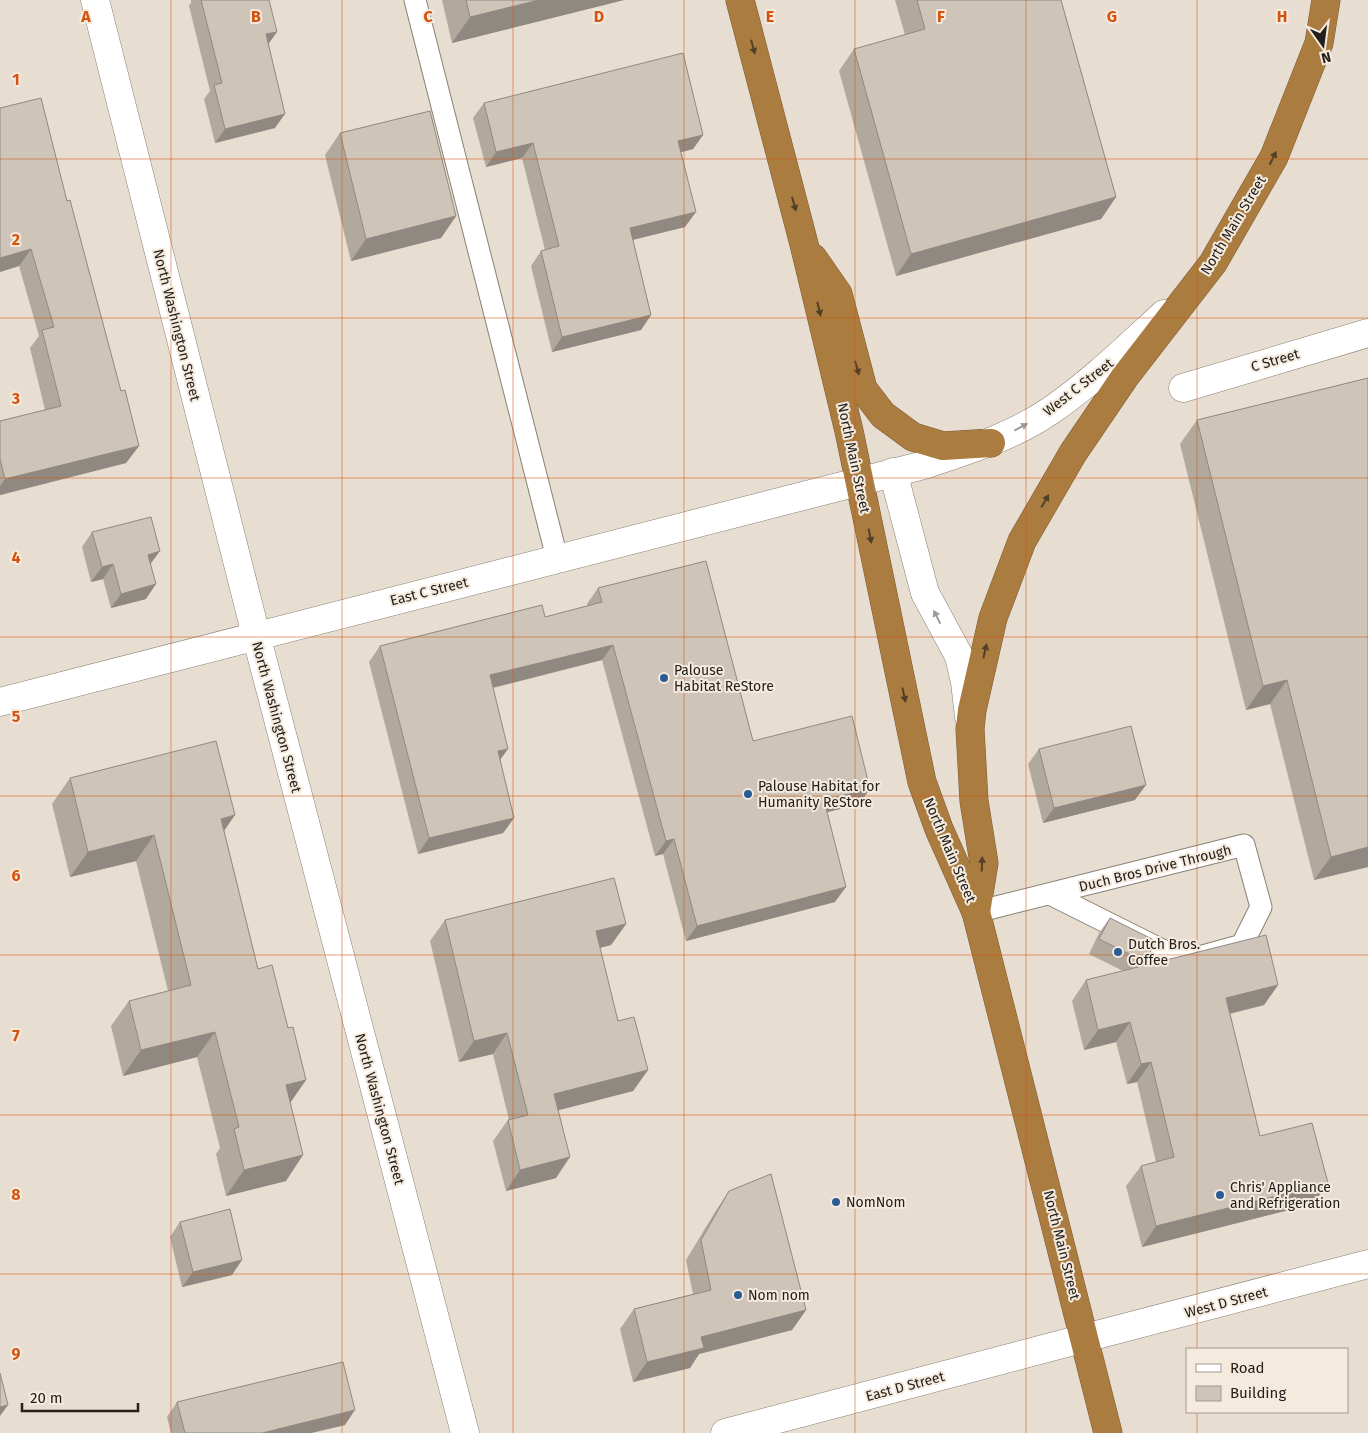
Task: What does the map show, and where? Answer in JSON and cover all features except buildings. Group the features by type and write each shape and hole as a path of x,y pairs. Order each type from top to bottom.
{"highway":[{"name":"North Main Street","path":"740,0 804,244 849,431 858,482 922,782 939,828 976,912 1108,1433"},
{"name":"North Main Street","path":"976,912 984,863 974,801 970,728 972,710 993,618 1022,541 1073,453 1124,378 1213,263 1274,157 1319,43 1326,0"},
{"path":"804,244 838,294 863,389 882,415 913,437 943,446 991,443"}],"street":[{"name":"North Washington Street","path":"95,0 256,635 465,1433"},
{"name":"West C Street","path":"858,482 991,443 1050,411 1111,362 1192,288"},
{"name":"C Street","path":"1183,388 1368,333"},
{"name":"North Main Street","path":"893,472 925,593 959,656 965,682 970,728"},
{"name":"East C Street","path":"0,702 858,482"},
{"name":"West D Street","path":"1084,1338 1368,1264"},
{"name":"East D Street","path":"725,1433 1084,1338"}],"lane":[{"path":"415,0 556,558"},
{"name":"Duch Bros Drive Through","path":"976,912 1244,845 1261,907 1242,945 1184,960 1050,894"}],"place":[{"name":"Palouse Habitat ReStore","path":"664,678"},
{"name":"Palouse Habitat for Humanity ReStore","path":"748,794"},
{"name":"Dutch Bros. Coffee","path":"1118,952"},
{"name":"Chris' Appliance and Refrigeration","path":"1220,1195"},
{"name":"NomNom","path":"836,1202"},
{"name":"Nom nom","path":"738,1295"}]}
